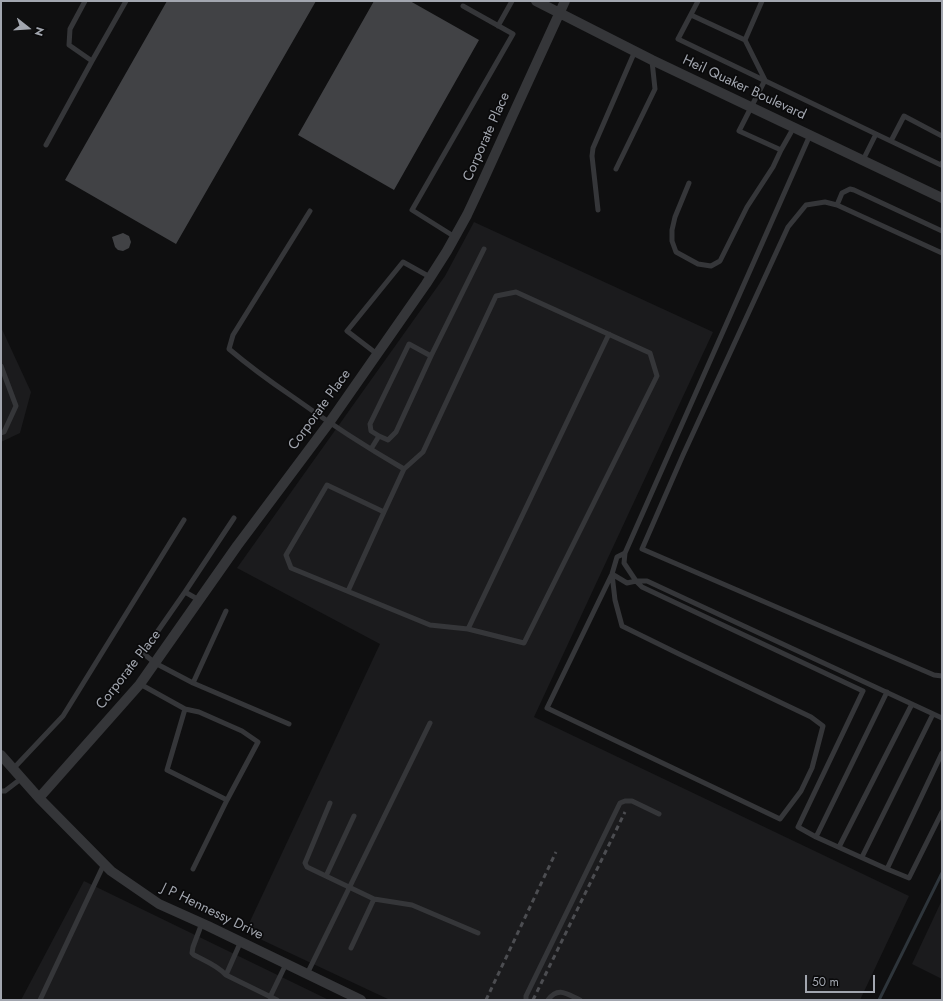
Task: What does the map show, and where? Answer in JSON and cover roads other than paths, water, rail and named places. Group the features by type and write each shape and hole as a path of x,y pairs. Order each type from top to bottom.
{"street":[{"name":"Heil Quaker Boulevard","path":"536,1 652,60 752,106 942,198"},
{"name":"Corporate Place","path":"39,798 140,684 237,546 329,422 430,277 455,237 482,183 565,1"},
{"name":"J P Hennessy Drive","path":"1,755 39,798 111,871 159,904 202,923 361,1000"}],"lane":[{"path":"85,1 70,29 70,45 92,61"},
{"path":"46,145 126,1"},
{"path":"498,26 512,1"},
{"path":"698,1 678,39 941,165 942,163"},
{"path":"745,40 762,1"},
{"path":"455,237 412,210 513,34 463,6"},
{"path":"691,16 745,40 764,80"},
{"path":"598,210 592,156 593,148 635,51"},
{"path":"616,169 655,89 652,60"},
{"path":"764,80 739,131 781,150"},
{"path":"892,141 904,116 942,136"},
{"path":"689,183 675,217 672,230 672,241 676,252 698,264 711,266 720,261 747,207 773,167 794,127"},
{"path":"862,160 876,134"},
{"path":"810,135 625,553 624,563 642,587 863,691 798,827 862,858 909,878 942,812"},
{"path":"837,204 842,193 850,189 854,190 942,231"},
{"path":"942,253 837,204 825,202 806,205 788,226 683,455 642,549 934,675 942,676"},
{"path":"310,211 233,335 229,349 248,366 329,422 404,469"},
{"path":"431,356 409,344 370,424 370,431 388,440 396,432 431,356 484,249"},
{"path":"377,354 347,332 403,262 430,277"},
{"path":"348,591 404,469 423,452 496,296 516,292 650,353 657,376 524,643 468,629 430,625 291,568 286,555 327,486 384,512"},
{"path":"468,629 609,334"},
{"path":"1,366 16,406 4,432 1,433"},
{"path":"371,449 379,436"},
{"path":"234,518 144,651 144,654 155,663 193,683 289,724"},
{"path":"13,769 63,716 184,520"},
{"path":"612,574 615,600 622,626 811,717 823,726 812,768 801,791 780,819 547,708 612,574 617,557 625,553"},
{"path":"612,574 627,583 647,581 942,718"},
{"path":"185,592 199,600"},
{"path":"193,683 226,611"},
{"path":"140,684 185,708 199,712 242,731 258,742 193,869"},
{"path":"816,836 887,692"},
{"path":"840,847 912,704"},
{"path":"185,708 167,770 227,800"},
{"path":"862,858 933,714"},
{"path":"307,974 430,723"},
{"path":"888,869 942,753"},
{"path":"1,792 5,791 22,778"},
{"path":"526,1000 526,996 620,804 625,801 632,801 659,814"},
{"path":"330,803 305,862 307,867 374,899 412,905 478,933"},
{"path":"326,876 354,816"},
{"path":"40,1000 104,864"},
{"path":"351,948 374,899"},
{"path":"202,923 192,953 226,974 276,1000"},
{"path":"226,974 241,942"},
{"path":"270,997 286,964"},
{"path":"548,1000 550,996 556,992 564,992 580,1000"}],"waterway":[{"path":"879,1000 942,873"}],"railway":[{"path":"533,1000 625,812"},
{"path":"486,1000 556,852"}]}
